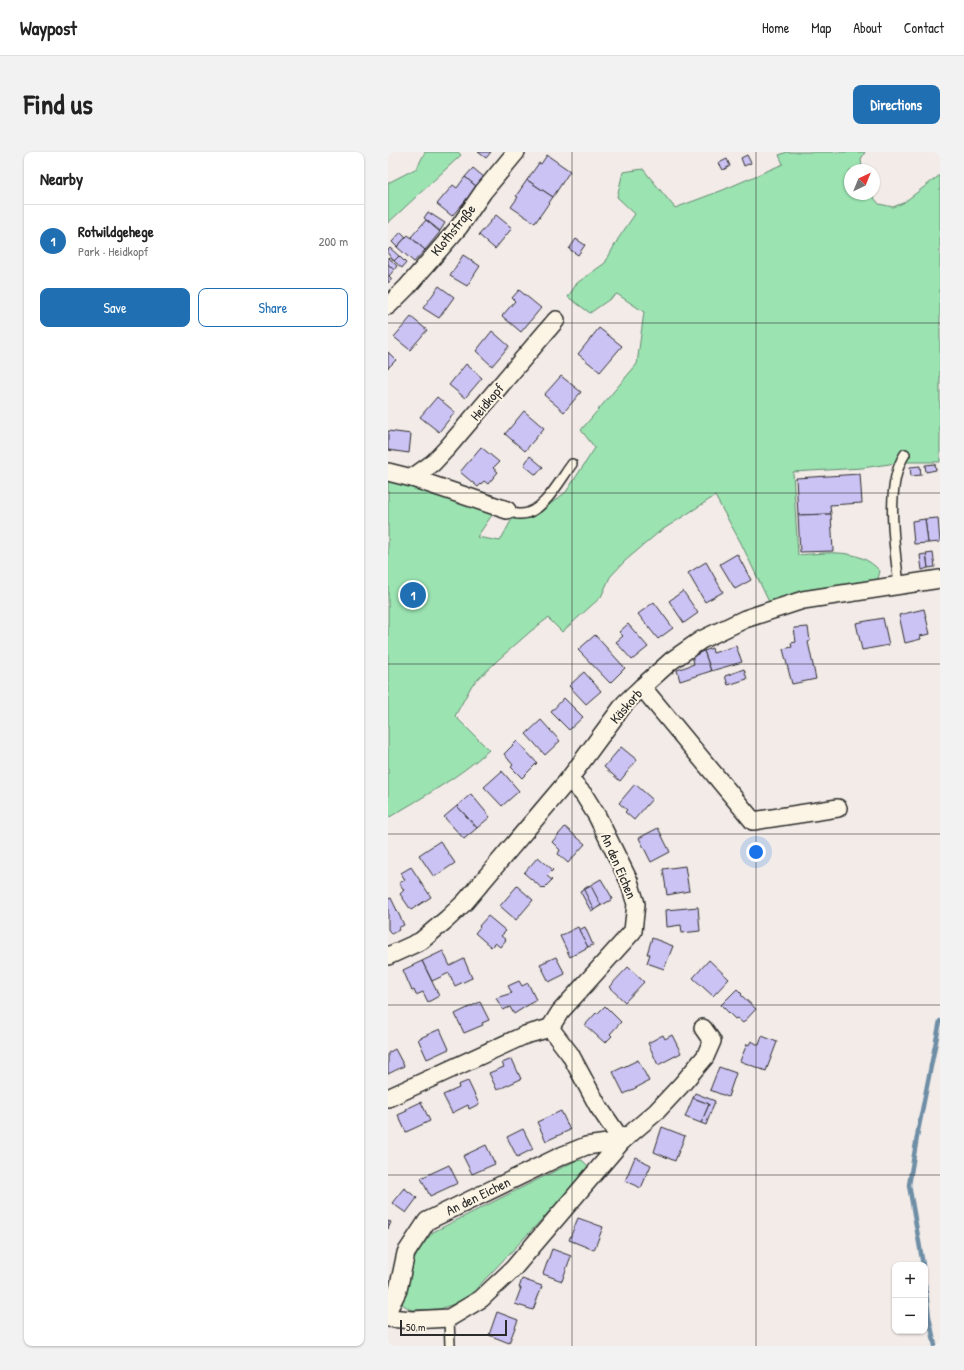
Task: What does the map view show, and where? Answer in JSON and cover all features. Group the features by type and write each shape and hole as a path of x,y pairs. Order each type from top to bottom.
{"street":[{"name":"Klothstraße","path":"388,306 407,287 458,227 483,192 516,152"},
{"name":"Heidkopf","path":"412,478 433,463 448,447 556,320"},
{"path":"388,472 412,478 507,510"},
{"name":"Käskorb","path":"388,956 420,941 461,906 569,780 625,703 671,661 701,640 745,619 803,600 940,579"},
{"path":"642,686 754,821 838,808"},
{"name":"An den Eichen","path":"550,1028 560,1012 633,932 636,904 629,881 597,816 584,794 569,780"},
{"path":"388,1098 525,1035 550,1028 570,1054 598,1106 622,1141"},
{"path":"388,1318 413,1320 449,1318 481,1299 514,1269 622,1141 656,1112 704,1057 712,1041 703,1028"},
{"name":"An den Eichen","path":"388,1310 398,1290 406,1253 427,1221 561,1156 586,1146 622,1141"}],"lane":[{"path":"899,585 894,545 894,486 901,461 905,454"},
{"path":"507,510 519,514 531,512 540,506 572,464"},
{"path":"449,1318 450,1346"}],"green space":[{"path":"425,152 458,152 461,155 388,223 388,183 417,168"},
{"path":"787,152 865,152 861,159 861,164 844,164 844,200 876,200 879,204 893,207 903,203 940,175 940,462 903,462 862,468 793,472 798,555 842,553 862,558 871,563 880,571 878,579 870,585 799,595 769,602 741,543 715,496 659,532 625,561 610,577 601,597 562,632 548,618 499,659 472,685 455,716 489,750 453,778 388,818 388,479 486,510 492,515 477,537 500,541 512,519 533,517 566,492 595,448 581,430 637,364 644,312 617,294 590,313 568,297 577,283 605,263 618,239 635,214 617,197 623,172 643,169 675,208 723,190 783,164 779,155"},
{"path":"582,1160 588,1166 582,1177 474,1291 462,1301 440,1309 411,1310 402,1304 408,1274 421,1248 433,1232 575,1161"}],"building":[{"path":"478,152 491,152 486,158"},
{"path":"547,155 570,171 553,197 527,180 539,163 541,164"},
{"path":"747,155 751,163 744,166 741,158"},
{"path":"727,159 730,166 723,170 719,163"},
{"path":"473,168 485,178 477,187 465,177"},
{"path":"465,177 477,187 452,216 437,204 453,185 457,188"},
{"path":"527,180 553,197 535,223 511,207 518,197 516,196"},
{"path":"428,212 445,223 440,231 424,218"},
{"path":"496,215 512,228 495,249 479,235"},
{"path":"426,220 440,232 425,250 411,237"},
{"path":"401,232 406,237 397,247 392,242"},
{"path":"408,235 425,250 414,262 397,247"},
{"path":"576,239 585,245 578,255 569,249"},
{"path":"390,248 399,256 394,261 388,254 388,250"},
{"path":"463,255 480,266 467,286 450,276"},
{"path":"399,256 406,263 402,268 394,261"},
{"path":"388,257 397,266 394,270 388,264"},
{"path":"388,264 394,270 389,276 392,279 388,283"},
{"path":"439,286 454,297 439,318 423,308"},
{"path":"519,290 541,308 521,332 502,316 515,301 512,298"},
{"path":"411,317 427,330 410,350 394,337"},
{"path":"599,328 622,346 600,372 578,354"},
{"path":"492,331 509,346 492,366 476,351"},
{"path":"388,352 396,360 388,368"},
{"path":"466,364 482,378 465,398 449,385"},
{"path":"561,376 581,392 564,412 544,395"},
{"path":"437,397 455,412 439,432 420,417"},
{"path":"524,411 544,428 525,451 505,434"},
{"path":"388,431 411,434 409,453 388,450"},
{"path":"481,447 499,462 493,468 498,472 488,484 484,481 478,487 460,472"},
{"path":"530,456 543,467 536,475 524,465"},
{"path":"935,464 936,470 926,472 925,465"},
{"path":"920,466 921,475 911,476 910,467"},
{"path":"860,474 862,503 830,505 831,514 798,515 796,478"},
{"path":"831,514 833,551 800,552 798,515"},
{"path":"938,518 940,542 928,543 925,519"},
{"path":"925,519 928,543 914,544 912,521"},
{"path":"933,553 935,567 928,568 926,554"},
{"path":"737,554 751,580 735,589 720,564"},
{"path":"926,554 928,568 922,570 920,555"},
{"path":"706,562 723,592 705,602 688,573"},
{"path":"683,591 698,613 684,623 669,601"},
{"path":"654,602 673,628 658,639 638,614"},
{"path":"924,609 930,634 920,636 921,639 905,643 899,615"},
{"path":"883,618 889,645 862,650 856,623"},
{"path":"628,624 648,647 632,660 616,642 623,636 619,632"},
{"path":"808,627 810,641 808,642 816,679 792,684 783,649 792,647 791,643 796,642 794,628"},
{"path":"595,635 625,668 610,683 578,650"},
{"path":"736,646 742,662 711,671 704,651 712,648 713,653"},
{"path":"704,651 711,671 680,681 677,670 694,664 692,655"},
{"path":"744,669 747,679 728,685 725,676"},
{"path":"584,672 601,691 586,704 569,686"},
{"path":"564,698 583,717 569,730 551,712"},
{"path":"541,720 560,741 545,755 526,734"},
{"path":"517,741 537,763 522,778 511,767 513,765 504,754"},
{"path":"621,747 637,760 620,781 604,767"},
{"path":"502,771 519,791 502,806 484,787"},
{"path":"635,784 652,799 634,820 625,812 627,810 619,803"},
{"path":"471,794 490,817 477,828 457,806"},
{"path":"457,806 477,828 464,839 444,817"},
{"path":"565,827 585,844 568,863 558,854 560,850 552,842"},
{"path":"658,828 670,852 651,862 639,838"},
{"path":"440,841 455,863 434,877 419,855"},
{"path":"538,857 553,870 547,876 552,880 543,889 524,873"},
{"path":"685,866 689,891 667,895 663,869"},
{"path":"411,867 431,897 411,910 400,894 404,890 399,883 405,880 401,873"},
{"path":"601,879 613,899 591,911 580,891"},
{"path":"517,886 533,900 516,920 500,906"},
{"path":"591,886 601,905 594,910 584,890"},
{"path":"391,898 404,925 398,928 399,930 391,934 388,929 388,899"},
{"path":"698,907 700,931 682,933 681,925 667,927 666,910"},
{"path":"488,916 506,931 501,936 506,940 500,947 495,943 491,947 475,933"},
{"path":"578,927 588,947 570,957 560,936"},
{"path":"585,927 593,945 588,947 579,930"},
{"path":"652,938 673,946 664,969 647,963 650,954 647,954"},
{"path":"443,951 450,966 464,959 472,978 455,986 449,973 432,981 422,961"},
{"path":"556,957 565,974 549,982 540,964"},
{"path":"709,960 729,979 713,996 693,978"},
{"path":"422,961 439,996 428,1002 423,992 416,995 414,990 412,991 403,970"},
{"path":"628,967 644,982 625,1002 609,987"},
{"path":"519,981 522,986 528,983 536,1000 514,1014 510,1007 503,1010 496,998 512,993 508,986"},
{"path":"737,989 742,994 741,995 756,1009 743,1023 737,1018 735,1019 721,1005"},
{"path":"480,1002 489,1020 482,1023 483,1025 464,1033 455,1014"},
{"path":"605,1006 621,1022 610,1034 612,1036 605,1043 585,1025"},
{"path":"440,1029 449,1049 427,1059 418,1039"},
{"path":"663,1035 665,1039 672,1035 681,1053 658,1065 648,1043"},
{"path":"762,1036 777,1042 766,1071 740,1061 747,1044 749,1045 751,1041 759,1045"},
{"path":"395,1049 404,1066 388,1074 388,1053"},
{"path":"512,1059 521,1079 497,1090 489,1073 504,1067 502,1063"},
{"path":"638,1060 649,1081 624,1094 613,1072"},
{"path":"719,1067 736,1073 728,1097 710,1090"},
{"path":"468,1081 479,1104 469,1109 468,1105 452,1113 443,1095 459,1088 458,1085"},
{"path":"695,1093 715,1101 706,1125 701,1123 709,1104 693,1098"},
{"path":"693,1098 709,1104 701,1123 685,1117"},
{"path":"421,1102 430,1121 406,1132 398,1115 407,1111 406,1109"},
{"path":"561,1111 570,1130 546,1141 537,1122"},
{"path":"662,1127 685,1136 675,1161 654,1152"},
{"path":"523,1129 533,1149 517,1157 507,1137"},
{"path":"486,1145 495,1164 472,1174 463,1156"},
{"path":"635,1157 651,1165 641,1188 625,1181"},
{"path":"449,1165 458,1183 430,1196 421,1178"},
{"path":"404,1188 417,1198 406,1213 392,1203"},
{"path":"578,1218 603,1227 594,1250 569,1240"},
{"path":"388,1221 391,1222 388,1229"},
{"path":"552,1249 571,1256 562,1281 543,1274"},
{"path":"522,1279 542,1286 533,1310 515,1304 521,1288 519,1288"},
{"path":"497,1312 518,1320 509,1343 489,1335"}],"waterway":[{"path":"922,1262 909,1185 940,1021"},
{"path":"927,1298 935,1346"}],"place":[{"name":"Rotwildgehege","path":"413,595"}]}
